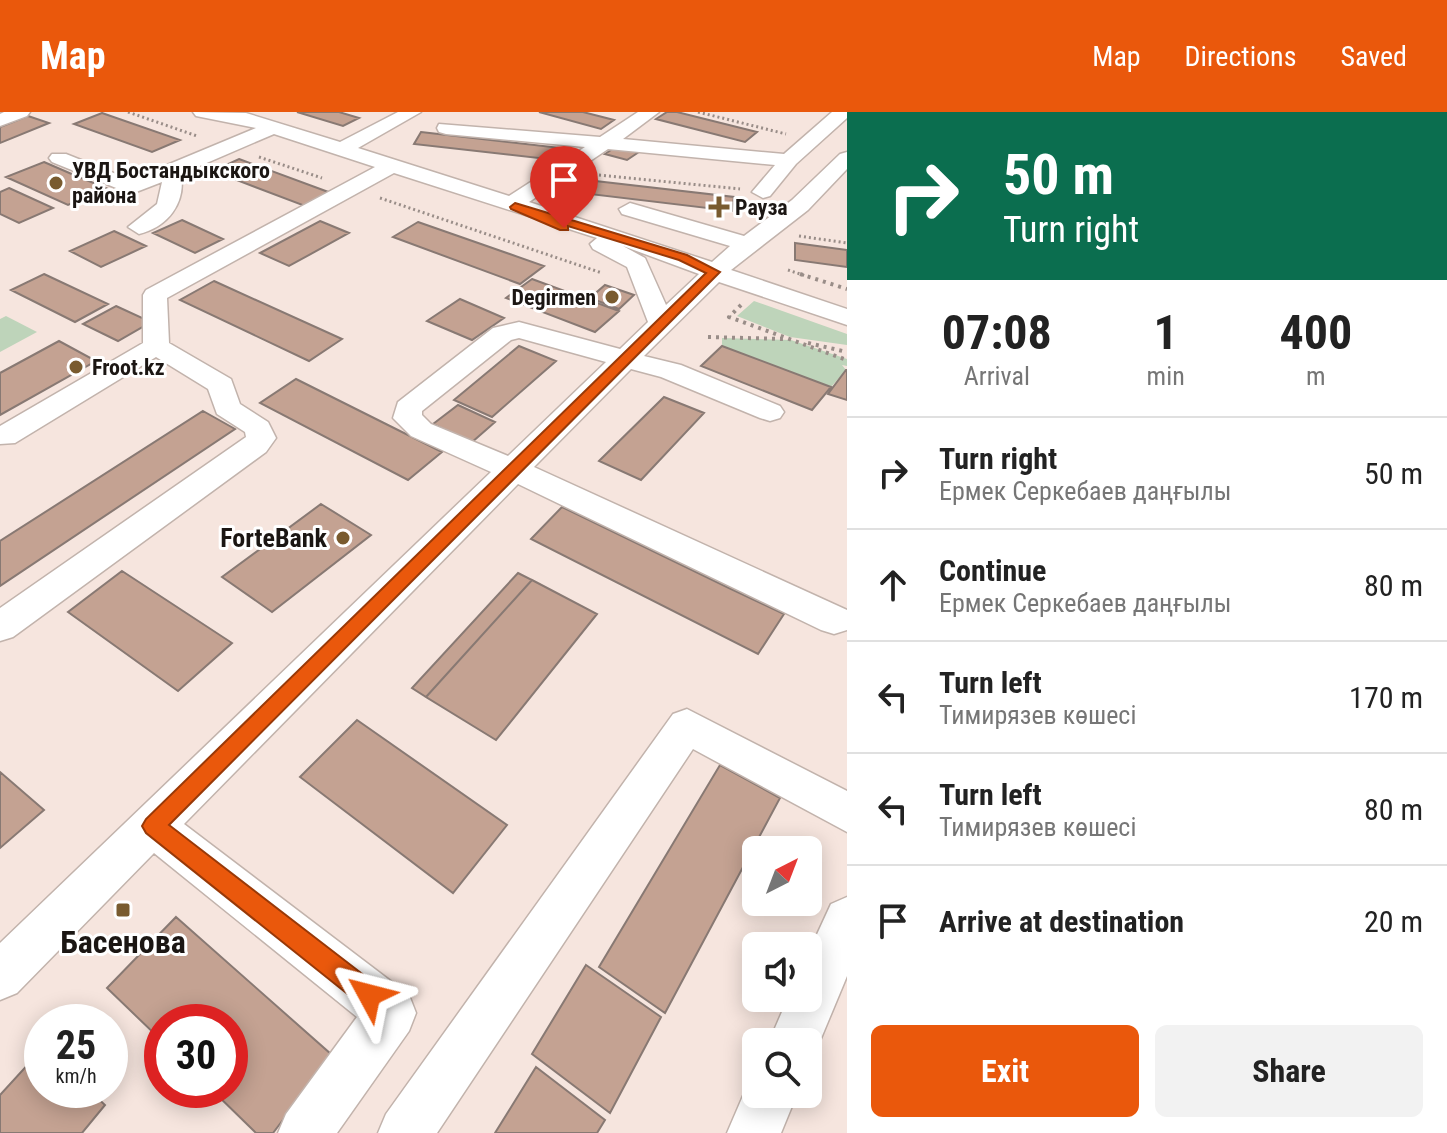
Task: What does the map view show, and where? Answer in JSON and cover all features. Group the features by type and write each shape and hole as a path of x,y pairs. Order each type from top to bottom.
{"street":[{"path":"0,120 21,112"},
{"path":"202,112 250,116 272,128 683,258 714,272 847,317"},
{"path":"224,112 250,116 307,139"},
{"path":"763,192 789,160 843,112"},
{"path":"610,113 644,116"},
{"path":"340,150 398,114"},
{"path":"513,206 644,116"},
{"path":"59,158 131,188 272,128"},
{"path":"446,128 789,160"},
{"path":"0,976 714,272 800,205 847,158"},
{"path":"156,346 155,295 391,166"},
{"path":"139,227 161,217 174,186 171,173"},
{"path":"513,206 637,263 661,324"},
{"path":"630,209 758,239"},
{"path":"588,238 673,267 714,272"},
{"path":"770,412 671,371 519,330 502,334 408,408 407,418 421,430 512,469 834,620"},
{"path":"5,436 156,346"},
{"path":"0,627 261,438 258,428 227,408 221,385 156,346"},
{"path":"405,1133 687,726 847,813"},
{"path":"153,826 391,1013 305,1133"},
{"path":"800,1028 847,923"},
{"path":"754,1133 765,1108"}],"path":[{"path":"698,112 810,141"},
{"path":"562,171 763,192"},
{"path":"758,239 847,243"},
{"path":"747,299 729,317 847,360"},
{"path":"708,337 787,339 847,352"}],"green space":[{"path":"754,301 847,334 847,345 790,337 737,316"},
{"path":"6,316 37,332 0,352 0,319"},
{"path":"722,338 791,340 847,359 847,366 842,365 846,370 831,387 722,346"}],"building":[{"path":"297,112 339,112 359,118 343,126"},
{"path":"539,112 583,112 614,120 601,129"},
{"path":"667,112 757,132 745,142 656,119"},
{"path":"102,113 180,140 152,152 74,124"},
{"path":"28,116 49,123 0,143 0,127"},
{"path":"421,132 561,148 556,160 414,144"},
{"path":"617,146 639,152 627,160 605,154"},
{"path":"239,159 331,193 305,206 213,171"},
{"name":"УВД Бостандыкского района","path":"44,162 106,188 68,205 6,177"},
{"path":"578,179 734,197 732,211 573,192"},
{"path":"9,188 53,208 19,223 0,214 0,192"},
{"path":"182,220 223,239 195,253 153,233"},
{"path":"320,221 349,233 289,266 260,253"},
{"path":"418,222 544,266 520,284 393,237"},
{"path":"114,231 146,246 101,267 70,251"},
{"path":"795,243 847,250 847,267 795,260"},
{"path":"44,274 108,304 75,322 11,290"},
{"path":"532,279 619,311 595,332 506,298"},
{"path":"214,281 342,339 309,361 180,300"},
{"name":"Degirmen","path":"605,285 634,295 619,309 590,298"},
{"path":"460,299 504,318 472,340 427,321"},
{"path":"116,306 151,322 118,341 83,324"},
{"path":"59,341 96,361 0,415 0,373"},
{"path":"519,346 556,361 492,417 454,400"},
{"path":"722,346 831,387 812,410 701,366"},
{"path":"847,370 847,400 828,394"},
{"path":"296,379 442,452 408,480 260,403"},
{"path":"664,397 704,413 641,480 599,461"},
{"path":"458,405 495,422 471,443 433,424"},
{"path":"203,411 235,429 0,586 0,541"},
{"path":"321,504 371,535 272,612 222,577"},
{"path":"562,507 784,614 758,654 531,539"},
{"path":"122,571 232,643 178,691 68,612"},
{"path":"518,573 532,580 426,697 412,688"},
{"path":"532,580 597,614 496,740 426,697"},
{"path":"357,720 507,825 453,893 300,777"},
{"path":"720,765 780,798 760,836 742,836 742,869 665,1013 599,967"},
{"path":"0,772 44,810 0,848"},
{"path":"176,917 332,1055 273,1133 256,1133 230,1108 248,1108 248,1004 144,1004 144,1024 128,1008 128,1004 124,1004 107,988"},
{"path":"586,965 661,1017 610,1113 532,1054"},
{"path":"536,1067 605,1120 597,1133 495,1133"},
{"path":"24,1069 24,1108 103,1108 82,1133 0,1133 0,1095"}],"place":[{"name":"УВД Бостандыкского района","path":"56,183"},
{"name":"Рауза","path":"719,207"},
{"name":"Degirmen","path":"612,297"},
{"name":"Froot.kz","path":"76,367"},
{"name":"ForteBank","path":"343,538"},
{"name":"Басенова","path":"123,910"}],"route":[{"path":"369,995 153,826 714,272 683,258 515,207 564,228"}]}
